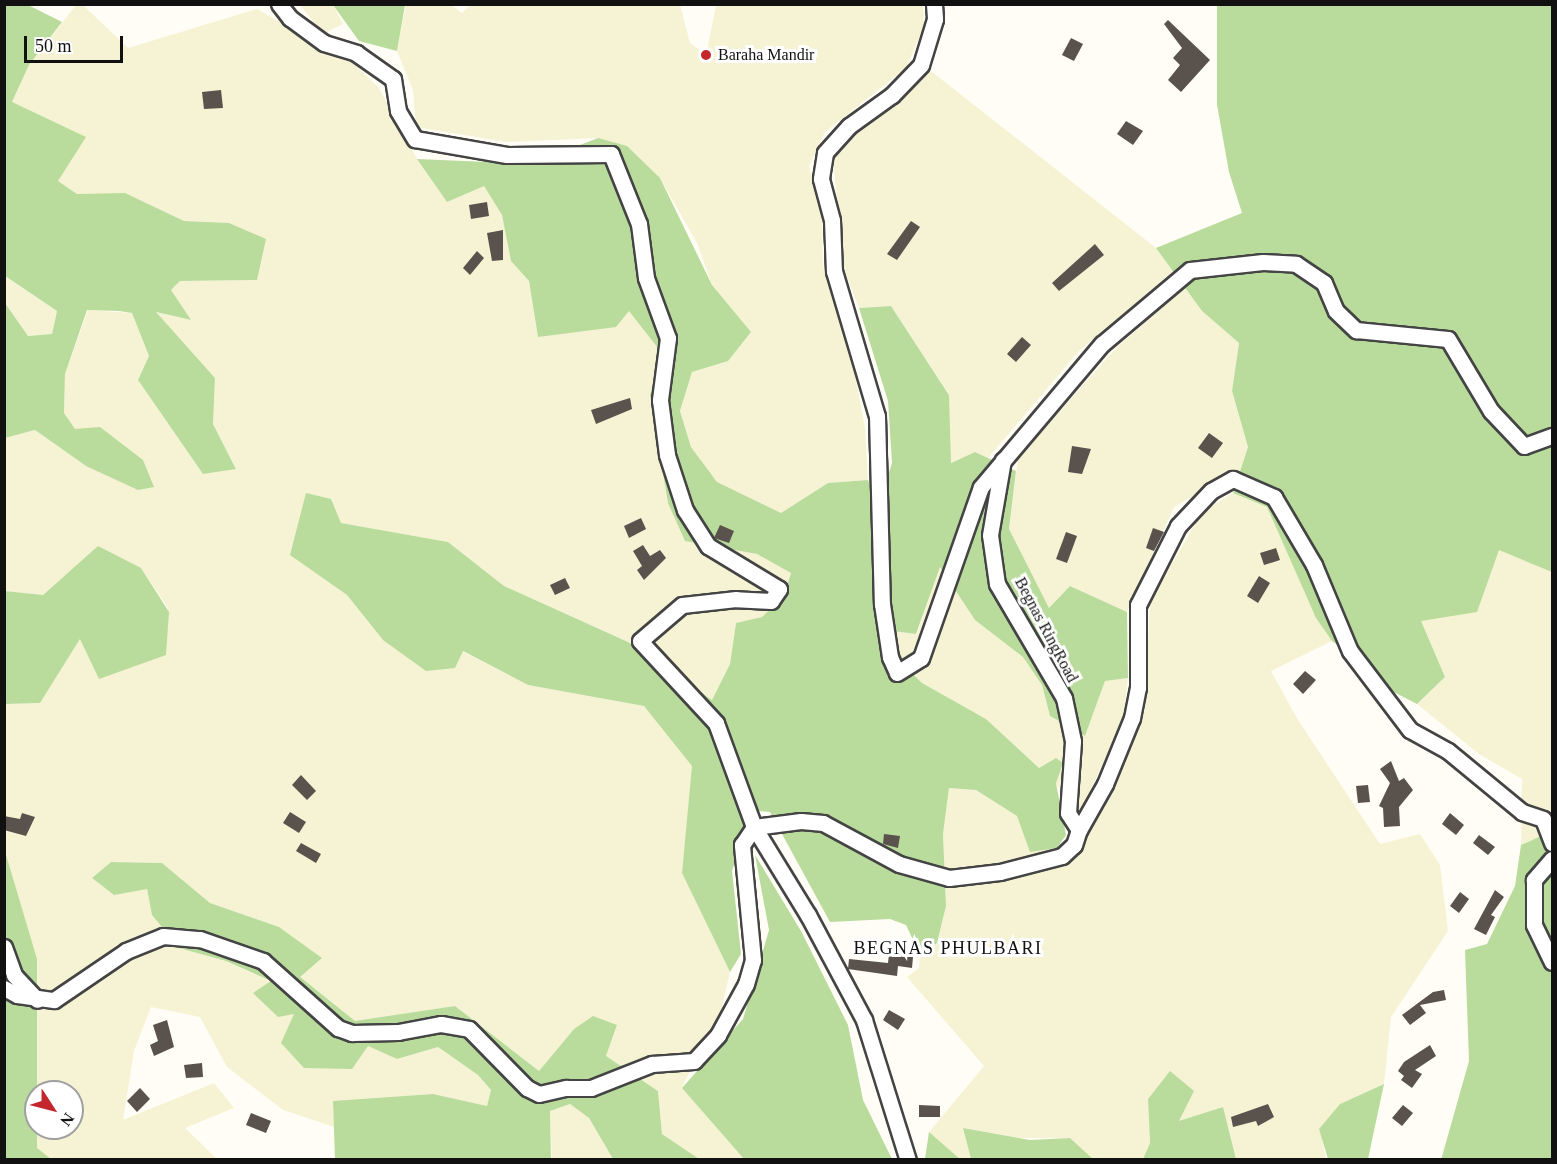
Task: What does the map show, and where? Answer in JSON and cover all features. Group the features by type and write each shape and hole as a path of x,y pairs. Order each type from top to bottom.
{"street":[{"path":"279,4 290,18 324,43 356,53 393,79 398,111 415,139 507,155 611,154 639,224 646,278 668,338 660,399 667,455 684,510 708,546 779,589 771,601 736,599 682,605 640,641 716,723 754,827 808,915 864,1020 908,1160"},
{"path":"934,4 935,19 921,64 825,153 821,179 832,220 834,271 877,416 882,604 890,657 897,673 921,658 981,487 1102,344 1190,270 1263,262 1296,264 1324,283 1336,311 1356,330 1448,339 1491,411 1524,447 1552,436"},
{"name":"Begnas RingRoad","path":"1003,460 990,535 997,584 1064,698 1073,741 1068,813 1079,830"},
{"path":"4,988 37,1000 54,1000 126,951 163,936 200,939 263,960 338,1028 372,1034 458,1025 479,1036 532,1092 591,1088 652,1064 694,1061 718,1035 746,984 753,960 742,845 754,827 801,821 823,823 899,864 949,878 1000,872 1062,856 1074,845 1079,830 1105,784 1132,718 1138,688 1138,605 1178,526 1211,491 1233,479 1275,497 1314,565 1350,651 1410,730 1448,752 1522,812 1543,819 1552,843"},
{"path":"1552,859 1534,880 1534,925 1552,962"},
{"path":"4,947 14,975 37,1000"}],"shaded area":[{"path":"471,4 680,5 690,43 706,55 716,5 923,5 924,26 906,68 825,132 809,166 822,218 823,266 854,368 865,428 868,480 828,483 781,513 717,482 691,447 680,411 692,372 728,361 750,332 712,285 697,243 660,178 598,138 506,142 416,127 413,90 397,51 406,5 451,5 462,13"},
{"path":"76,5 83,5 128,48 257,9 352,62 379,88 417,159 447,202 484,185 502,215 511,261 529,281 538,337 629,310 661,352 685,540 757,554 791,572 784,596 762,618 736,623 730,664 712,700 628,642 504,586 448,542 341,523 290,554 347,595 383,640 462,651 528,685 644,706 693,766 682,873 730,972 721,1011 682,1087 744,1159 698,1159 662,1134 658,1091 606,1056 617,1026 574,1029 539,1071 455,1006 355,1022 299,977 321,958 279,927 210,903 162,863 111,862 92,878 114,895 147,888 152,915 179,948 226,961 272,982 253,993 397,1059 438,1047 478,1075 491,1090 487,1106 433,1094 333,1102 334,1127 283,1110 227,1067 200,1017 151,1007 134,1051 123,1120 214,1083 234,1108 185,1128 217,1159 51,1159 37,1149 37,1140 84,1140 84,1080 37,1080 35,1022 5,873 4,704 40,703 80,639 166,655 168,608 141,568 64,576 43,595 5,591 5,438 35,430 86,466 75,429 64,413 65,374 88,310 132,313 149,356 138,380 203,474 236,468 213,424 215,378 155,312 190,320 171,290 180,281 257,280 229,223 184,221 125,194 77,194 58,181 12,103 29,65"},
{"path":"300,5 333,5 343,24 323,34"},
{"path":"931,71 1156,248 1173,271 1079,351 988,458 975,452 950,463 949,394 891,306 859,308 844,269 833,160 861,128"},
{"path":"4,276 57,311 52,334 28,336 5,303"},
{"path":"1185,288 1202,311 1239,343 1232,391 1248,447 1241,469 1174,507 1127,612 1070,586 1049,608 1009,529 1018,458 1117,347"},
{"path":"1233,493 1267,507 1316,617 1332,641 1271,671 1298,720 1380,844 1420,834 1440,865 1448,931 1391,1017 1384,1084 1340,1104 1320,1129 1326,1159 1236,1159 1223,1107 1178,1122 1148,1099 1150,1143 1143,1159 1093,1159 1070,1138 1022,1138 963,1128 971,1159 960,1159 929,1132 984,1066 907,977 919,968 920,955 937,943 946,906 943,834 949,788 976,790 1017,816 1031,852 1057,848 1101,813 1145,711 1150,602 1202,512"},
{"path":"1499,549 1552,572 1552,831 1521,845 1522,779 1479,754 1417,704 1445,677 1420,621 1490,570"},
{"path":"940,566 975,620 1023,657 1042,685 1050,716 1085,736 1105,681 1128,678 1123,721 1080,812 1055,783 1056,758 1039,768 986,719 922,683 896,658 893,631 917,634"},
{"path":"570,1104 589,1118 613,1159 552,1159 550,1111"}],"green space":[{"path":"5,4 28,5 62,22 29,65 12,102 86,137 58,181 77,194 125,193 184,221 229,223 266,239 257,280 180,281 171,290 191,320 156,312 215,378 213,424 236,469 203,474 138,380 149,356 132,313 119,311 87,310 65,374 64,413 75,429 100,427 143,460 154,487 138,490 86,466 35,430 5,438 5,303 28,336 52,334 57,311 5,276"},
{"path":"333,5 405,5 397,51 359,41"},
{"path":"1217,5 1552,5 1552,572 1499,550 1477,612 1421,621 1445,677 1417,704 1384,687 1367,667 1332,641 1316,618 1267,507 1233,493 1248,447 1232,391 1239,343 1202,311 1156,248 1242,213 1229,172 1217,105"},
{"path":"598,138 627,146 660,178 712,285 751,332 728,361 692,372 680,411 691,447 717,482 781,513 828,483 868,480 877,510 892,463 888,401 859,308 891,306 949,395 951,463 975,452 1016,471 1009,529 1049,608 1070,586 1127,612 1128,678 1105,681 1085,736 1050,716 1042,685 1023,657 975,620 940,567 916,634 893,631 896,658 922,683 986,719 1039,768 1056,758 1063,763 1056,783 1066,835 1057,848 1030,852 1017,816 976,790 949,788 943,834 946,906 937,943 920,955 906,925 890,919 830,922 770,812 750,810 732,871 741,954 730,972 682,873 692,766 644,706 528,685 463,651 455,668 426,671 383,640 347,595 290,555 306,493 331,499 341,523 448,542 504,586 628,642 712,700 730,664 736,623 762,617 784,596 791,573 757,554 685,541 668,503 650,395 661,352 629,311 616,327 538,337 529,281 511,261 502,215 484,186 447,202 417,159 531,164"},
{"path":"98,546 141,568 169,612 166,655 99,679 80,639 40,703 5,704 5,591 43,595"},
{"path":"1552,831 1552,1159 1441,1160 1469,1061 1465,950 1487,944 1515,886 1521,845"},
{"path":"4,848 37,959 37,1080 24,1080 24,1140 37,1140 37,1148 51,1159 5,1159"},
{"path":"755,855 801,931 848,1025 863,1100 892,1159 744,1159 682,1088 743,1019 769,930"},
{"path":"111,862 162,863 210,903 279,927 322,958 300,977 355,1021 455,1006 539,1071 574,1029 593,1016 617,1025 606,1056 658,1091 662,1134 699,1159 613,1159 589,1118 570,1104 550,1111 551,1159 335,1159 333,1101 433,1094 487,1106 491,1090 478,1075 438,1047 397,1059 368,1046 352,1069 304,1068 281,1043 294,1014 278,1017 253,993 271,981 226,961 179,948 152,915 147,889 114,895 92,878"},
{"path":"1170,1071 1194,1091 1179,1121 1223,1107 1236,1159 1143,1159 1150,1143 1148,1099"},
{"path":"1384,1084 1368,1159 1328,1159 1319,1129 1340,1104"},
{"path":"963,1128 1030,1140 1070,1138 1093,1159 971,1159"},
{"path":"929,1132 960,1159 925,1159"}],"building":[{"path":"1168,20 1210,60 1181,92 1168,80 1180,65 1173,58 1182,48 1164,24"},
{"path":"1071,38 1083,44 1074,61 1062,55"},
{"path":"221,90 223,108 204,109 202,92"},
{"path":"1126,121 1143,131 1133,145 1117,134"},
{"path":"487,202 489,216 471,219 469,205"},
{"path":"911,221 920,227 897,260 887,254"},
{"path":"503,230 503,260 492,261 487,233"},
{"path":"1095,244 1104,255 1059,291 1052,283"},
{"path":"477,251 484,258 470,275 463,268"},
{"path":"1022,337 1031,345 1016,362 1007,354"},
{"path":"630,398 632,409 596,424 591,410"},
{"path":"1209,433 1223,443 1212,458 1198,448"},
{"path":"1072,446 1091,449 1082,474 1068,472"},
{"path":"641,518 646,529 629,538 624,526"},
{"path":"720,525 734,531 729,543 714,538"},
{"path":"1153,528 1164,532 1154,551 1146,548"},
{"path":"1066,532 1077,536 1067,563 1056,559"},
{"path":"643,545 650,556 660,550 666,558 644,580 637,570 642,566 633,551"},
{"path":"1276,548 1280,560 1264,565 1260,553"},
{"path":"1259,576 1270,583 1258,603 1247,596"},
{"path":"565,578 570,588 555,595 550,585"},
{"path":"1305,671 1316,680 1303,694 1293,684"},
{"path":"1391,761 1399,781 1404,778 1413,790 1399,807 1400,826 1384,827 1383,808 1379,806 1390,783 1380,769"},
{"path":"301,775 316,791 307,800 292,785"},
{"path":"1368,785 1370,802 1358,803 1356,786"},
{"path":"290,812 306,822 299,833 283,823"},
{"path":"22,813 35,817 26,836 4,830 4,816 20,819"},
{"path":"1450,813 1464,825 1456,835 1442,824"},
{"path":"884,834 900,836 898,848 883,844"},
{"path":"1479,835 1495,847 1488,855 1473,843"},
{"path":"301,843 321,854 316,863 296,851"},
{"path":"1495,890 1504,897 1491,915 1495,917 1486,935 1474,929"},
{"path":"1460,892 1469,899 1459,913 1450,906"},
{"path":"889,954 913,957 912,968 898,966 897,976 848,969 849,959 888,963"},
{"path":"1444,990 1446,1000 1420,1005 1426,1013 1410,1025 1402,1015 1433,992"},
{"path":"889,1010 905,1019 898,1030 883,1020"},
{"path":"167,1020 174,1047 154,1056 150,1045 158,1041 153,1025"},
{"path":"1430,1045 1436,1056 1415,1070 1422,1074 1412,1088 1401,1080 1404,1076 1398,1071 1404,1062"},
{"path":"202,1063 203,1077 186,1078 184,1065"},
{"path":"140,1088 150,1099 137,1112 127,1101"},
{"path":"1268,1104 1274,1117 1258,1126 1256,1121 1233,1127 1231,1117"},
{"path":"919,1105 940,1106 940,1117 919,1117"},
{"path":"1403,1105 1413,1113 1402,1126 1392,1118"},
{"path":"251,1113 271,1121 266,1133 246,1125"}],"place":[{"name":"Baraha Mandir","path":"706,55"}],"district":[{"name":"BEGNAS PHULBARI","path":"948,948"}]}
